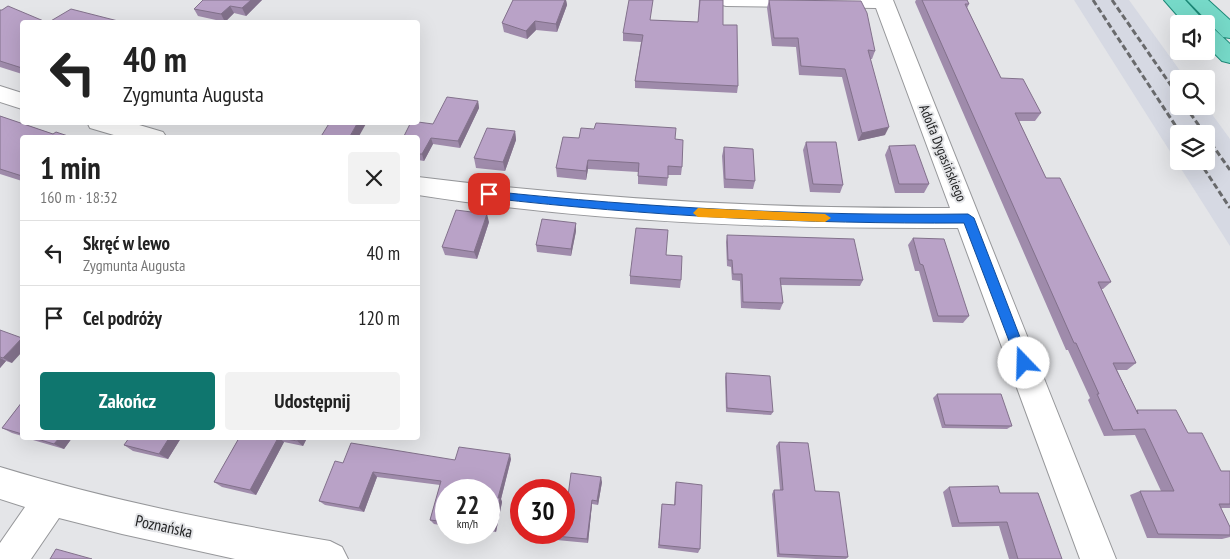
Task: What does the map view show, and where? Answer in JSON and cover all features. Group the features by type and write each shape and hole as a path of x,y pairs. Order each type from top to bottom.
{"main road":[{"path":"1174,0 1188,15"},
{"path":"1197,0 1230,32"},
{"path":"1215,42 1230,56"}],"street":[{"path":"726,0 884,1"},
{"name":"Adolfa Dygasińskiego","path":"884,1 1098,559"},
{"path":"0,94 20,100"},
{"path":"109,125 144,135"},
{"path":"420,186 582,205 678,212 871,219 968,218"},
{"name":"Poznańska","path":"0,483 51,500 164,526 330,559"},
{"path":"10,559 51,500"}],"shaded area":[{"path":"1074,0 1129,0 1170,57 1170,60 1172,60 1180,70 1170,70 1170,115 1213,115 1230,139 1230,246 1182,170 1215,170 1215,125 1170,125 1170,151"}],"building":[{"path":"203,0 251,0 242,8 230,6 221,14 194,9"},
{"path":"513,0 565,0 556,24 535,21 526,31 502,23"},
{"path":"629,0 653,0 650,20 698,22 700,0 723,0 723,25 737,25 738,86 635,81 643,35 623,33"},
{"path":"769,0 861,1 867,13 875,51 868,50 889,127 862,133 845,69 801,66 798,38 774,38"},
{"path":"922,0 967,0 969,4 965,4 1001,78 1023,79 1041,113 1015,113 1046,178 1060,178 1111,282 1098,282 1136,363 1113,363 1138,414 1137,410 1176,410 1188,433 1202,433 1221,471 1230,471 1230,504 1219,504 1230,527 1230,535 1158,534 1140,491 1174,491 1145,429 1113,430 1097,394 1099,394 1076,343 1074,343"},
{"path":"8,6 41,20 20,20 20,67 0,61 0,10"},
{"path":"71,9 114,20 52,20"},
{"path":"447,97 478,101 458,141 431,138 422,154 420,154 420,135 404,135 410,125 420,125 420,122 433,124"},
{"path":"0,116 20,123 20,125 26,125 53,134 56,132 65,135 20,135 20,175 0,169"},
{"path":"596,123 676,128 675,139 683,140 682,167 668,166 668,178 638,176 639,163 588,160 586,171 556,168 563,137 579,138 581,128 594,129"},
{"path":"328,125 356,125 351,135 322,135"},
{"path":"487,128 515,131 503,162 474,158"},
{"path":"806,142 836,142 843,185 813,184"},
{"path":"915,145 929,184 899,184 889,146"},
{"path":"724,147 753,149 755,181 725,179"},
{"path":"456,210 487,214 474,252 442,247"},
{"path":"542,219 576,223 571,249 536,245"},
{"path":"636,228 668,230 666,255 682,256 681,280 630,276"},
{"path":"727,235 854,239 863,280 780,278 783,303 743,302 742,274 733,274 732,260 728,260"},
{"path":"913,238 944,239 969,316 938,316"},
{"path":"0,330 20,337 20,340 3,358 0,357"},
{"path":"726,373 770,376 773,412 727,408"},
{"path":"937,394 1001,394 1012,426 945,425"},
{"path":"20,405 20,433 2,428"},
{"path":"41,440 57,440 54,444"},
{"path":"128,440 168,440 159,454 124,445"},
{"path":"238,440 277,440 250,490 214,482"},
{"path":"779,442 808,443 815,491 839,492 848,557 779,554 774,490 783,490"},
{"path":"351,443 455,460 459,447 510,454 500,491 500,479 435,480 373,472 359,508 319,501 335,461 343,463"},
{"path":"571,473 601,477 597,501 592,500 587,539 575,538 575,479 570,479"},
{"path":"676,482 702,485 700,549 659,545 662,504 675,505"},
{"path":"998,486 1000,493 1038,493 1062,559 1018,559 1007,522 959,523 949,487"},
{"path":"435,502 435,521 430,520"},
{"path":"56,549 92,559 50,559"}],"railway":[{"path":"1093,0 1175,125"},
{"path":"1112,0 1170,84"},
{"path":"1191,115 1199,125"},
{"path":"1215,149 1230,170"},
{"path":"1205,170 1230,208"}],"slow traffic":[{"path":"698,213 825,218"}],"route":[{"path":"489,194 582,205 678,212 871,219 968,218 1024,363"}]}
